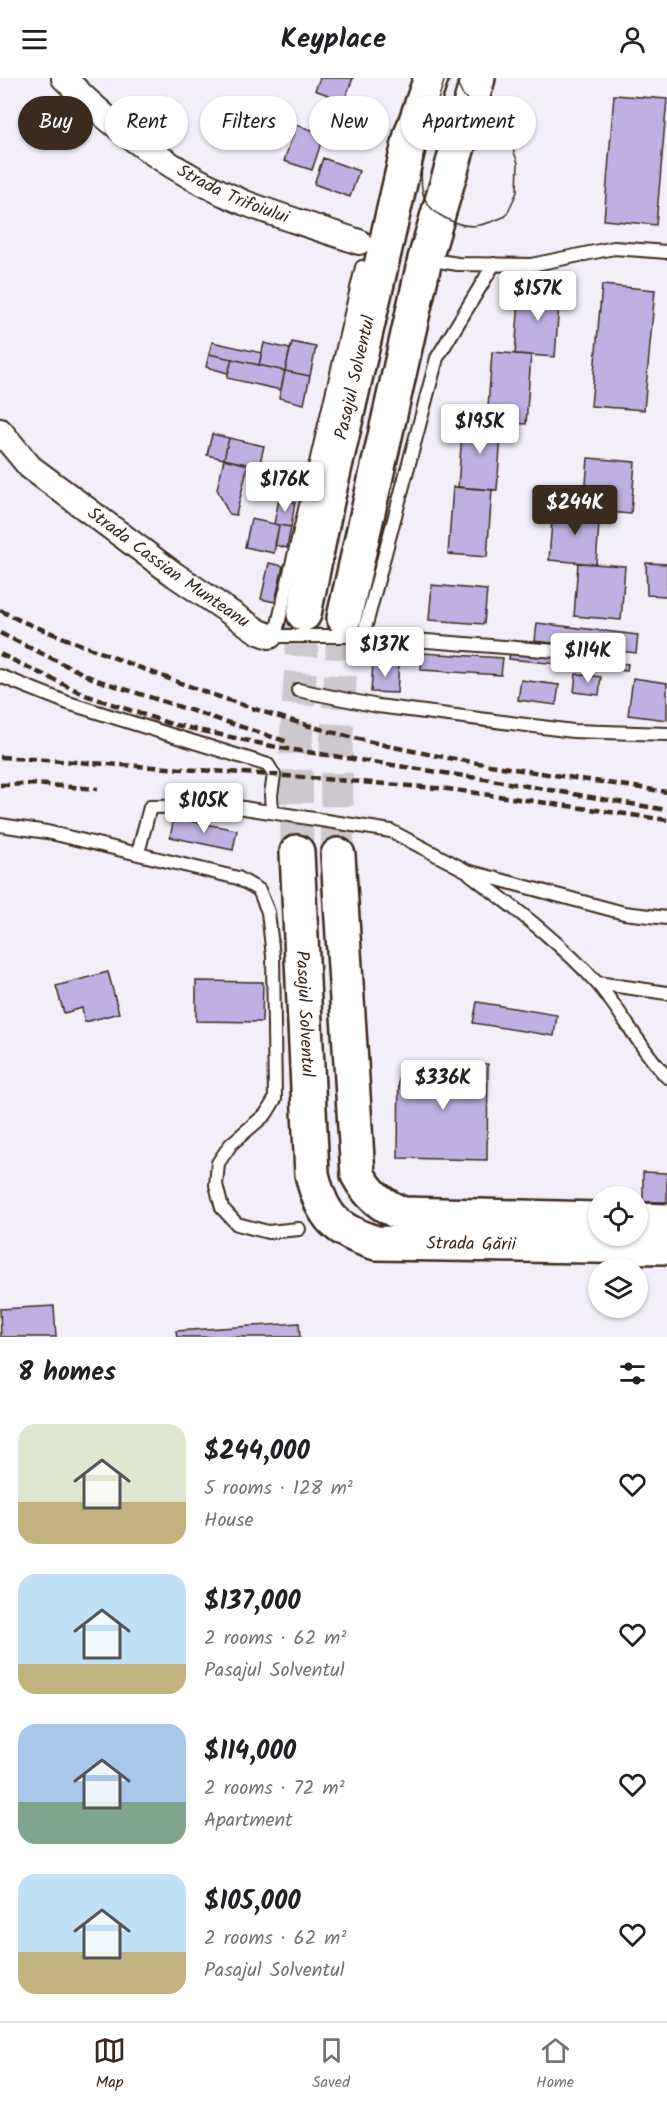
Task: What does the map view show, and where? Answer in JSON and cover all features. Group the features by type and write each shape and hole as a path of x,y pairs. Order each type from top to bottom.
{"main road":[{"name":"Pasajul Solventul","path":"304,614 327,501 369,253 431,78"},
{"path":"353,627 425,259 477,78"},
{"name":"Pasajul Solventul","path":"297,852 312,1174"},
{"name":"Strada Gării","path":"338,855 358,1175 365,1188 389,1209 403,1214 588,1220"},
{"name":"Strada Gării","path":"312,1174 317,1196 329,1216 345,1232 376,1243 667,1247"},
{"path":"648,1221 667,1221"}],"street":[{"name":"Strada Trifoiului","path":"64,78 105,117 140,144 195,179 244,202 369,253"},
{"name":"Strada Cassian Munteanu","path":"0,431 30,467 175,576 259,632 272,637"}],"lane":[{"path":"425,259 458,264 531,265 614,248 667,252"},
{"path":"272,637 369,253"},
{"path":"353,627 437,358 494,264"},
{"name":"Strada Cassian Munteanu","path":"272,637 353,627 595,654"},
{"path":"0,676 68,703 268,765 274,775 271,795 273,812"},
{"path":"298,690 378,706 573,731 667,734"},
{"path":"138,853 150,807 231,806 391,831 467,871 556,942 597,983 654,1064 667,1077"},
{"path":"0,825 47,832 238,878 259,890 268,912 273,956 275,1099 266,1114 231,1144 218,1163 216,1185 222,1208 237,1224 268,1232 299,1229"},
{"path":"467,871 624,913 667,918"},
{"path":"597,983 667,993"}],"building":[{"path":"320,78 353,78 346,96 331,96 315,90"},
{"path":"614,95 667,99 656,225 604,220"},
{"path":"297,125 309,129 309,150 319,150 312,170 284,161 288,150 297,150"},
{"path":"323,158 359,171 350,197 314,184"},
{"path":"602,285 655,290 644,410 591,406"},
{"path":"520,286 560,289 555,357 515,354"},
{"path":"212,342 262,353 259,365 209,354"},
{"path":"292,342 316,347 310,376 285,371"},
{"path":"264,343 290,349 285,371 259,365"},
{"path":"492,352 531,355 526,424 487,421"},
{"path":"209,354 232,359 228,373 206,367"},
{"path":"232,359 285,371 281,390 227,378"},
{"path":"285,371 310,376 304,404 279,398"},
{"path":"463,419 502,422 497,490 458,487"},
{"path":"212,434 229,438 224,459 207,455"},
{"path":"229,438 264,446 259,467 224,459"},
{"path":"588,458 635,462 631,514 584,510"},
{"path":"224,459 248,465 236,515 229,514 217,489"},
{"path":"453,487 492,490 487,557 448,554"},
{"path":"279,499 295,502 291,527 274,524"},
{"path":"553,508 600,511 596,564 549,560"},
{"path":"251,519 279,525 274,553 245,547"},
{"path":"279,525 291,527 287,548 275,545"},
{"path":"269,563 283,566 275,602 261,599"},
{"path":"578,563 625,566 621,620 574,616"},
{"path":"646,563 667,564 667,596 647,595"},
{"path":"432,585 487,590 484,624 429,620"},
{"path":"537,623 638,635 636,653 535,641"},
{"path":"510,651 628,664 627,671 509,659"},
{"path":"422,653 503,658 501,675 421,670"},
{"path":"373,663 399,664 397,693 371,692"},
{"path":"576,674 601,677 599,695 574,692"},
{"path":"633,678 667,683 667,720 628,715"},
{"path":"521,680 559,685 556,705 518,700"},
{"path":"174,818 237,830 233,850 170,837"},
{"path":"108,972 119,1013 85,1022 82,1008 64,1013 56,986"},
{"path":"196,981 263,982 262,1022 196,1021"},
{"path":"477,1002 557,1015 554,1036 473,1023"},
{"path":"399,1063 488,1064 487,1160 398,1158"},
{"path":"643,1172 667,1173 667,1202 648,1202 648,1186 643,1186"},
{"path":"54,1306 56,1337 1,1337 0,1309"},
{"path":"299,1323 300,1337 177,1337 176,1331"}],"tunnel":[{"path":"297,852 296,743 304,614"},
{"path":"338,855 336,748 344,618"}],"tram line":[{"path":"445,78 423,156 422,187 425,199 436,213 461,225 476,226 506,216 517,192 518,163 510,141 462,94 457,83 459,78"}],"railway":[{"path":"0,610 21,621 190,686 319,729 438,756 667,792"},
{"path":"0,633 94,679 288,742"},
{"path":"0,654 88,696 171,724 281,748 667,810"},
{"path":"0,757 448,789 667,820"},
{"path":"0,785 33,784 98,789"}]}
